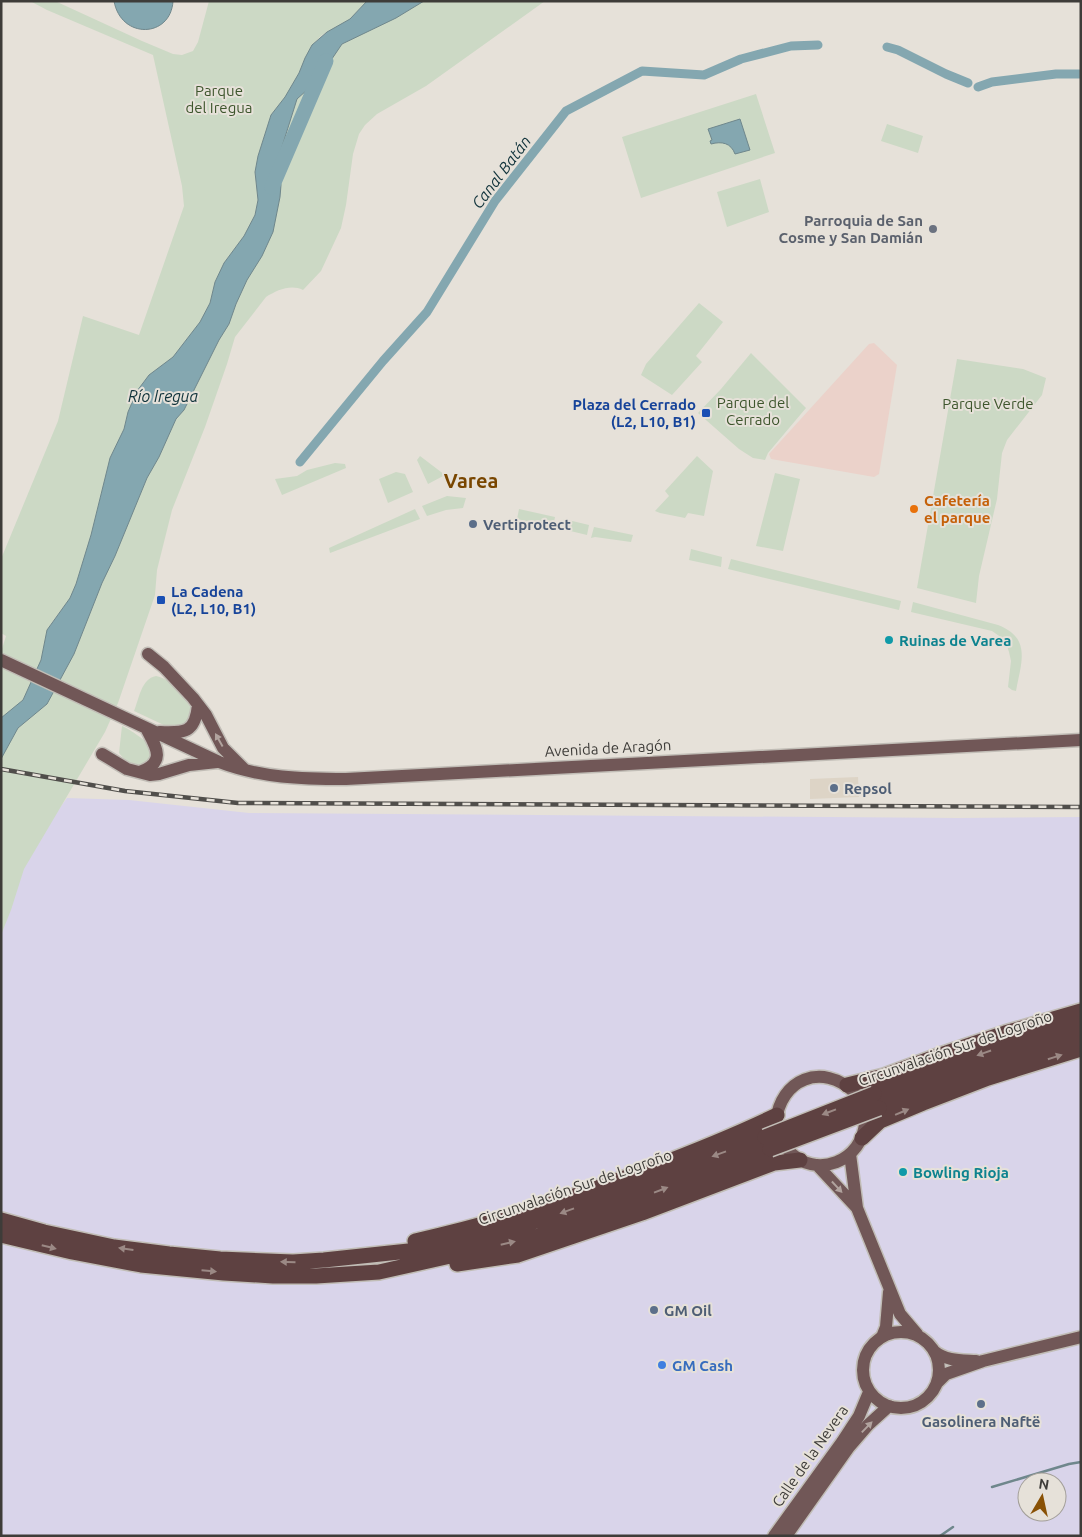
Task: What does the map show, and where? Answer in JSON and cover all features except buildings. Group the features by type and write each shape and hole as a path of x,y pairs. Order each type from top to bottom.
{"highway":[{"path":"851,1088 1005,1033 1081,1011"},
{"name":"Circunvalación Sur de Logroño","path":"1,1235 72,1252 141,1265 273,1276 332,1276 379,1272 539,1236 876,1101 973,1057 1042,1034 1081,1024"},
{"name":"Circunvalación Sur de Logroño","path":"876,1101 1000,1061 1081,1038"},
{"path":"862,1138 880,1121 923,1103 988,1078 1081,1049"},
{"path":"324,1260 462,1230 518,1214 636,1174 776,1119"},
{"name":"Circunvalación Sur de Logroño","path":"1,1220 44,1232 114,1247 169,1254 292,1262 324,1260 418,1250 482,1238 768,1143"},
{"path":"379,1272 450,1265 518,1255 642,1213 774,1163 800,1160"}],"main road":[{"path":"148,654 164,667 188,692 206,715 223,748 246,771"},
{"name":"Avenida de Aragón","path":"1,660 220,762 246,771 287,778 346,779 1081,740"},
{"path":"140,772 154,765 158,756 149,730 175,733 187,730 194,723 198,705"},
{"path":"102,754 131,771 154,775 189,765 220,762"},
{"path":"776,1119 780,1102 788,1091 799,1082 813,1077 827,1077 841,1081 851,1088"},
{"path":"788,1150 800,1160 817,1165 829,1165 840,1161 857,1147 862,1138 865,1120"},
{"path":"850,1154 857,1208 900,1314 918,1336"},
{"path":"817,1165 857,1208"},
{"path":"882,1337 887,1320 889,1287"},
{"path":"938,1382 939,1366 934,1351 928,1342 908,1332 896,1332 882,1337 870,1346 862,1368 864,1380 870,1392 878,1401 889,1406 911,1407 921,1403 929,1396 946,1374 984,1361 1081,1337"},
{"path":"934,1351 940,1356 953,1360 984,1361"},
{"name":"Calle de la Nevera","path":"774,1536 859,1416 870,1392"},
{"name":"Calle de la Nevera","path":"786,1536 849,1447 868,1425 889,1406"}],"shaded area":[{"path":"874,343 897,365 879,474 874,477 771,459 769,454 869,344"},
{"name":"Repsol","path":"858,777 859,797 810,799 810,779"},
{"path":"67,798 129,800 249,813 958,818 1081,817 1081,1536 1,1536 1,913 32,847"}],"green space":[{"name":"Parque del Iregua","path":"30,1 55,1 142,41 173,54 182,55 193,51 198,42 209,1 367,1 350,19 322,35 312,45 285,97 271,115 255,172 258,200 255,215 244,236 224,263 215,282 210,303 200,322 173,357 154,371 137,391 128,412 124,429 110,458 91,535 76,584 70,598 50,625 41,660 23,700 1,718 1,652 6,636 1,633 1,559 58,421 83,316 139,335 184,206 182,186 153,55"},
{"name":"Parque del Iregua","path":"424,1 545,1 426,86 377,114 365,125 359,134 353,154 341,228 321,271 303,290 298,288 284,289 266,297 235,337 205,427 172,510 157,570 155,595 118,703 105,732 24,869 1,935 1,759 18,728 47,704 74,654 147,478 159,457 176,419 184,410 229,324 247,280 267,246 280,197 279,172 281,150 297,99 317,81 342,44"},
{"path":"756,94 775,153 641,198 622,137"},
{"path":"887,124 923,136 918,153 881,141"},
{"path":"760,179 769,212 727,227 717,192"},
{"path":"699,303 723,322 696,356 702,362 672,395 641,375 646,364"},
{"name":"Parque del Cerrado","path":"751,353 806,408 768,453 765,460 753,458 739,449 698,413"},
{"name":"Parque Verde","path":"957,359 1023,369 1046,378 1042,395 1007,440 1002,453 997,499 979,576 976,603 917,588"},
{"path":"420,456 445,475 428,484 417,460"},
{"path":"697,456 713,471 704,516 688,513 685,518 655,511 669,496 665,491"},
{"path":"335,463 345,464 346,468 282,495 275,479 297,476 307,470"},
{"path":"396,472 405,474 413,492 388,503 379,479"},
{"path":"775,473 800,479 783,551 756,546"},
{"path":"447,496 466,498 463,508 446,510 427,516 422,506"},
{"path":"415,509 420,519 330,553 329,548"},
{"path":"519,509 555,517 553,527 517,519"},
{"path":"564,519 589,525 587,535 562,529"},
{"path":"594,527 633,535 631,542 591,538"},
{"path":"691,549 722,557 721,567 689,560"},
{"path":"731,559 901,601 899,610 728,569"},
{"path":"913,602 998,625 1009,630 1016,637 1022,652 1016,691 1008,687 1011,661 1005,640 992,631 911,612"},
{"path":"156,676 172,684 192,709 193,714 182,728 166,726 134,711 144,685"},
{"path":"122,726 147,743 153,757 139,765 131,764 123,758 119,753"}],"water":[{"path":"114,1 173,1 170,13 164,22 155,28 145,30 135,28 126,23 118,14"},
{"name":"Río Iregua","path":"367,1 424,1 396,18 342,44 317,81 297,99 281,150 279,172 280,197 273,232 262,256 247,280 229,324 184,410 176,419 159,457 147,478 74,654 47,704 18,728 1,759 1,718 23,700 41,660 47,630 70,598 76,584 91,535 110,458 124,429 128,412 137,391 149,375 173,357 200,322 210,303 215,282 224,263 244,236 255,215 258,200 255,172 271,115 285,97 312,45 327,32 350,19"},
{"path":"740,119 750,150 735,154 729,145 711,144 710,141 712,140 708,129"}],"waterway":[{"name":"Canal Batán","path":"300,462 383,361 427,312 495,201 566,111 642,71 704,75 741,59 791,46 818,45"},
{"name":"Canal Batán","path":"887,47 898,50 968,83"},
{"name":"Río Iregua","path":"272,187 326,61"},
{"name":"Canal Batán","path":"978,87 992,82 1056,74 1081,74"},
{"path":"992,1487 1081,1462"},
{"path":"940,1536 953,1527"}],"railway":[{"path":"1,769 125,791 238,803 1081,807"}],"place":[{"name":"Parroquia de San Cosme y San Damián","path":"933,229"},
{"name":"Plaza del Cerrado (L2, L10, B1)","path":"706,413"},
{"name":"Cafetería el parque","path":"914,509"},
{"name":"Vertiprotect","path":"473,524"},
{"name":"La Cadena (L2, L10, B1)","path":"161,600"},
{"name":"Ruinas de Varea","path":"889,640"},
{"name":"Repsol","path":"834,788"},
{"name":"Bowling Rioja","path":"903,1172"},
{"name":"GM Oil","path":"654,1310"},
{"name":"GM Cash","path":"662,1365"},
{"name":"Gasolinera Naftë","path":"981,1404"}],"district":[{"name":"Varea","path":"471,480"}]}
